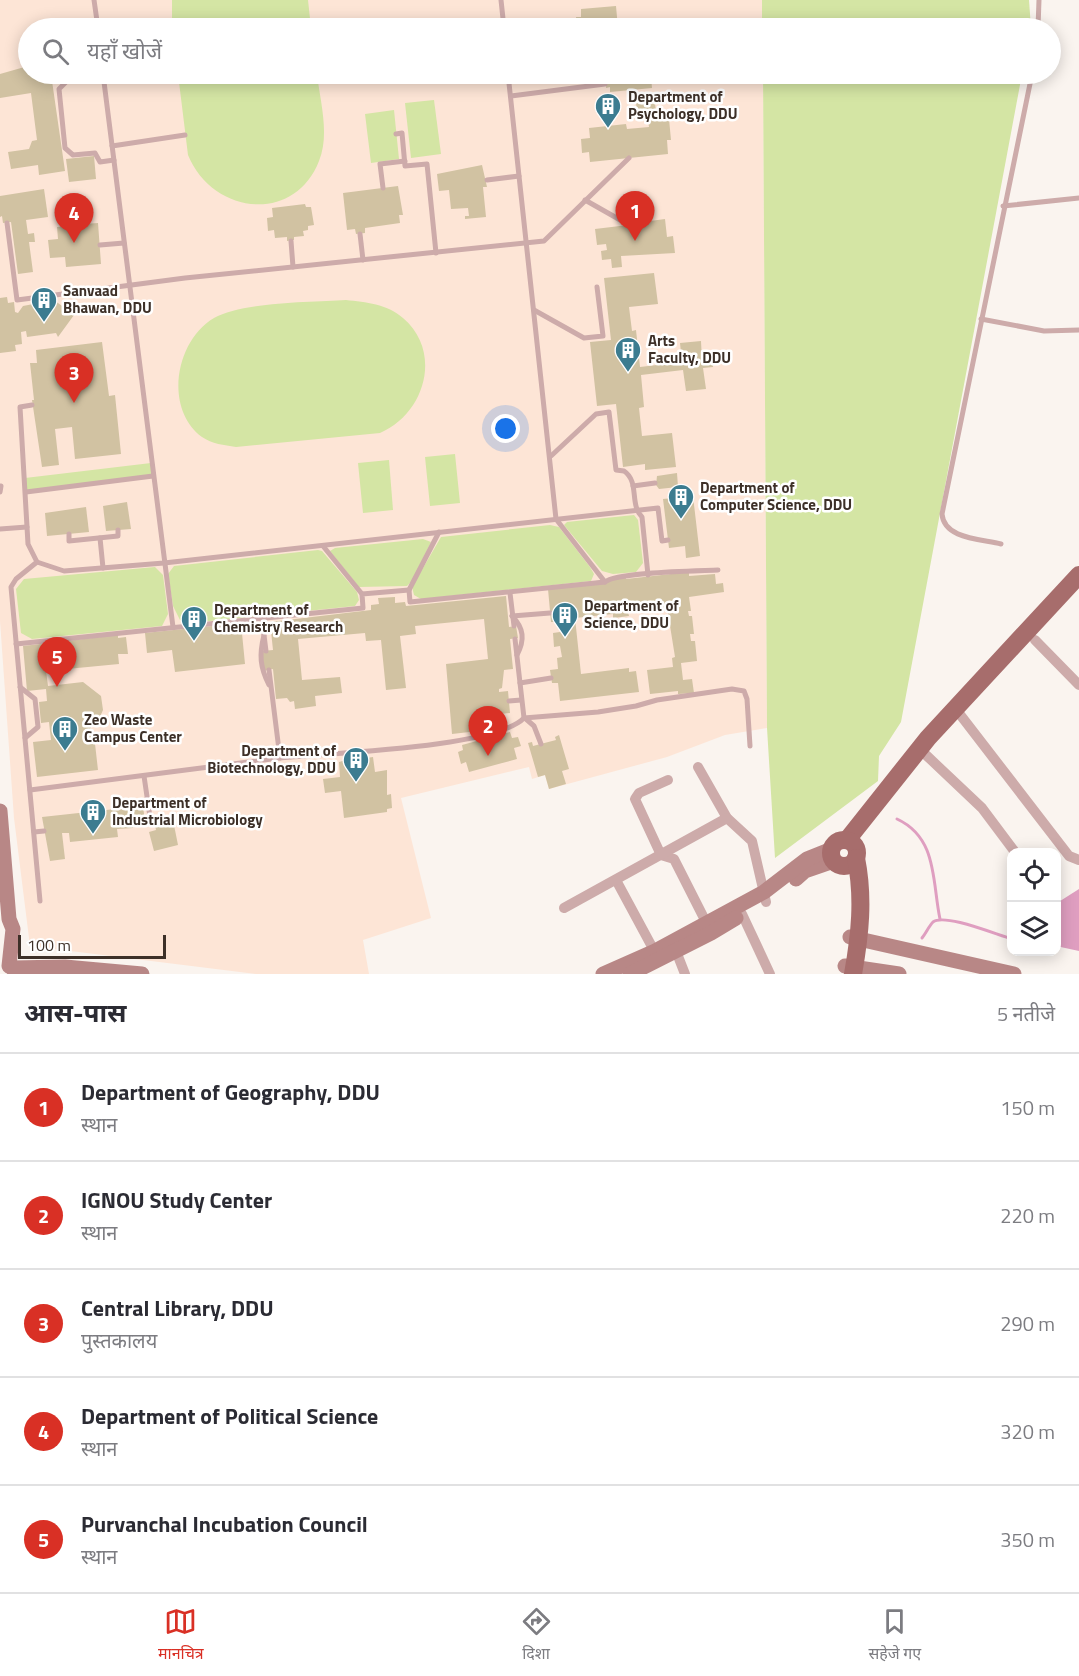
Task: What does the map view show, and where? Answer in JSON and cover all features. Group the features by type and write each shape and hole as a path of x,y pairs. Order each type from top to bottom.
{"main road":[{"path":"899,974 849,970 855,938 852,891 846,853 958,712 1079,575"},
{"path":"630,974 657,956 765,897 805,872 846,853 958,712 1035,640 1079,593"},
{"path":"0,811 9,919 7,967 65,968 142,974"},
{"path":"603,974 676,951 709,928 742,914 765,897"},
{"path":"855,938 1014,974"}],"street":[{"path":"1035,640 1079,685"},
{"path":"958,712 1060,845 1069,856 1079,860"},
{"path":"926,754 982,808 1012,848"},
{"path":"698,767 727,818 752,841 765,897"},
{"path":"668,780 636,796 661,855 674,859 709,928"},
{"path":"564,908 727,818"},
{"path":"1056,848 1060,845"},
{"path":"616,880 657,956"},
{"path":"742,914 770,974"},
{"path":"676,951 685,974"}],"lane":[{"path":"94,0 97,18"},
{"path":"501,0 503,18"},
{"path":"1038,18 1039,0"},
{"path":"63,84 58,89 60,122 65,148 73,155 95,153 100,162 114,160"},
{"path":"104,84 173,627"},
{"path":"509,84 551,456 556,519 605,582"},
{"path":"510,96 605,84"},
{"path":"1001,544 949,531 943,523 944,499 1030,84"},
{"path":"396,134 402,133 405,166 427,164"},
{"path":"112,146 185,135"},
{"path":"426,156 436,253"},
{"path":"7,223 13,254 16,300 46,299 129,285 544,241 629,158"},
{"path":"383,188 380,162 405,160"},
{"path":"486,180 519,176"},
{"path":"1003,206 1079,198"},
{"path":"585,200 622,221 635,220"},
{"path":"360,234 363,260"},
{"path":"291,241 293,267"},
{"path":"100,245 124,243"},
{"path":"534,310 584,338 592,340 603,336 597,287"},
{"path":"981,319 1044,331 1079,330"},
{"path":"32,405 20,407 28,544 37,562 64,571 164,563 658,508 662,541 668,540"},
{"path":"599,406 600,413"},
{"path":"551,456 596,414 609,412 616,470 628,474 633,486 636,511 642,517 648,575"},
{"path":"26,492 153,476"},
{"path":"633,486 656,483"},
{"path":"0,529 27,527"},
{"path":"69,534 69,541 118,536 118,530"},
{"path":"439,532 409,590 410,602 605,582 618,577 718,570"},
{"path":"100,538 103,568"},
{"path":"16,644 363,608 362,594 323,546"},
{"path":"37,562 16,579 11,587 40,901"},
{"path":"362,594 386,595 409,590"},
{"path":"510,593 514,626"},
{"path":"512,616 550,613"},
{"path":"512,616 521,625 523,644 517,656"},
{"path":"262,619 266,651"},
{"path":"264,635 260,651 261,669 271,689"},
{"path":"515,639 524,718 534,726 541,744"},
{"path":"269,670 280,758"},
{"path":"520,683 551,678"},
{"path":"20,687 35,699 38,712 38,727 25,738"},
{"path":"30,790 280,758 352,754 485,737 507,730 524,718 598,712 657,700 732,689 744,691 747,699 750,746"},
{"path":"509,701 521,700"},
{"path":"27,763 35,762"},
{"path":"144,776 147,818 158,824"},
{"path":"34,832 44,831"}],"shaded area":[{"path":"0,0 762,0 762,18 18,18 18,84 763,84 767,728 725,735 667,757 549,789 545,775 532,779 529,767 401,798 431,918 363,940 369,974 256,974 30,946 14,818 0,621"},
{"path":"1079,889 1079,951 1061,947 1061,900"}],"green space":[{"path":"172,0 308,0 310,18 172,18"},
{"path":"762,0 1029,0 1030,18 762,18"},
{"path":"179,84 318,84 324,129 322,151 307,182 291,195 273,203 253,204 233,200 215,190 199,175 188,155"},
{"path":"763,84 1020,84 901,722 879,756 878,781 775,858 767,728"},
{"path":"434,100 441,154 411,158 405,103"},
{"path":"394,110 399,159 371,163 365,114"},
{"path":"346,300 376,304 397,313 415,332 423,348 425,364 418,397 396,424 380,433 236,447 218,444 202,437 190,424 182,409 179,375 183,358 201,328 214,318 242,309 278,304"},
{"path":"455,454 460,503 430,506 425,457"},
{"path":"389,460 393,510 363,513 358,463"},
{"path":"151,463 153,476 26,492 25,478"},
{"path":"634,515 638,520 643,563 636,572 613,574 602,571 564,525 567,522"},
{"path":"550,525 559,527 590,567 594,574 591,581 421,599 414,595 412,587 441,537"},
{"path":"423,539 431,542 412,581 407,586 359,587 330,551 335,548"},
{"path":"322,551 357,592 359,600 355,606 190,623 180,620 173,606 168,574 174,566"},
{"path":"155,567 163,575 168,614 162,626 32,639 21,633 16,589 24,579"}],"building":[{"path":"616,6 617,18 576,18 581,17 581,9"},
{"path":"18,69 18,84 52,84 65,171 39,175 38,165 11,169 8,152 29,149 32,141 37,140 31,93 0,98 0,74"},
{"path":"606,84 652,84 652,88 610,92 610,87 606,88"},
{"name":"Department of Psychology, DDU","path":"654,95 657,120 669,119 671,140 667,140 668,154 590,162 589,152 582,153 581,139 590,138 589,128 626,124 627,129 649,127 648,120 638,121 636,103 651,101 650,96"},
{"path":"94,156 96,179 69,182 66,159"},
{"path":"482,165 487,187 483,187 486,217 465,219 465,216 469,216 468,208 451,209 449,190 439,191 437,174"},
{"path":"398,186 403,215 399,215 400,223 365,228 365,233 356,234 355,229 347,230 343,193"},
{"path":"44,189 48,217 26,220 28,234 34,233 35,242 29,242 33,272 18,274 11,222 3,223 2,216 0,217 0,196"},
{"path":"305,204 306,207 311,207 314,225 308,226 308,230 303,231 304,236 294,237 294,240 287,241 287,237 275,238 274,230 268,231 267,218 273,217 272,208"},
{"path":"84,215 84,224 98,223 101,264 66,267 65,257 50,258 48,240 58,239 57,227 69,226 68,217"},
{"path":"643,219 643,222 665,219 667,237 673,236 675,253 621,256 622,267 612,268 611,259 602,260 601,251 607,250 606,244 597,245 595,229 628,225 628,221"},
{"name":"Arts Faculty, DDU","path":"654,273 658,304 629,307 632,331 636,330 640,367 682,362 680,343 701,341 702,361 712,360 713,367 703,368 706,389 686,391 683,370 641,375 644,407 639,408 642,436 672,433 676,467 645,470 645,464 623,467 616,404 597,406 590,342 611,340 604,278"},
{"name":"Sanvaad Bhawan, DDU","path":"7,297 8,303 14,302 15,312 18,313 23,306 54,300 74,315 58,337 56,333 27,337 26,331 21,332 22,344 15,345 16,351 0,353 0,298"},
{"path":"102,342 109,396 115,395 121,454 75,459 72,427 55,429 59,465 42,467 32,400 34,400 30,363 37,363 36,350"},
{"path":"677,473 678,487 659,489 656,485 657,476"},
{"name":"Department of Computer Science, DDU","path":"693,496 700,556 686,558 685,546 669,548 663,499"},
{"path":"127,502 131,529 106,531 103,506"},
{"path":"86,507 89,532 47,536 45,513"},
{"name":"Department of Science, DDU","path":"689,572 689,576 715,574 716,584 723,583 724,592 689,597 691,611 688,611 689,616 692,616 694,634 690,634 691,641 695,641 697,661 681,663 683,680 692,679 694,693 678,694 678,691 650,694 647,670 673,667 672,658 675,657 667,607 628,612 629,616 613,618 613,614 575,618 581,674 629,668 629,672 636,671 639,692 560,701 558,683 552,683 550,670 558,669 557,658 562,657 560,646 554,647 553,633 560,632 559,622 551,622 548,589 626,576 626,579"},
{"path":"506,596 509,627 516,626 518,638 510,639 513,669 504,670 502,688 499,689 499,692 508,691 510,713 477,716 478,731 452,734 446,664 488,659 484,619 415,626 416,634 400,636 406,688 386,690 381,640 366,641 365,633 298,639 302,680 340,677 342,693 315,696 316,706 295,709 294,701 290,702 287,698 276,699 273,669 263,671 262,651 273,650 270,622 371,610 371,605 379,604 378,598 395,597 395,603 405,602 406,606"},
{"name":"Department of Chemistry Research","path":"241,623 245,664 175,672 172,650 147,653 145,633"},
{"path":"118,635 118,638 126,637 128,654 118,654 119,664 46,671 48,686 83,682 101,696 103,710 99,719 85,736 94,735 98,770 37,777 33,742 51,740 49,722 41,723 39,702 47,701 46,689 27,691 23,646"},
{"path":"510,732 512,738 518,737 521,746 514,748 517,759 469,772 466,762 461,764 458,752 463,750 462,745"},
{"path":"559,735 569,769 562,771 566,784 549,789 545,775 538,777 528,743 532,742 533,746 556,740 555,737"},
{"name":"Department of Biotechnology, DDU","path":"360,756 360,759 373,757 375,772 387,770 387,795 391,794 392,808 387,809 387,812 344,818 341,791 325,793 323,779 340,777 339,762"},
{"name":"Department of Industrial Microbiology","path":"143,806 145,822 132,823 133,828 117,829 118,837 70,842 69,833 62,833 65,859 50,861 42,817"},
{"path":"164,823 165,827 174,825 178,845 154,851 149,832 156,830 155,825"}],"waterway":[{"path":"897,819 910,827 927,849 934,876 940,919"},
{"path":"922,938 933,922 939,920 959,922 1007,937"}],"place":[{"name":"Department of Psychology, DDU","path":"608,129"},
{"name":"Department of Geography, DDU","path":"635,241"},
{"name":"Department of Political Science","path":"74,243"},
{"name":"Sanvaad Bhawan, DDU","path":"44,323"},
{"name":"Arts Faculty, DDU","path":"628,373"},
{"name":"Central Library, DDU","path":"74,403"},
{"name":"Department of Computer Science, DDU","path":"681,520"},
{"name":"Department of Science, DDU","path":"565,638"},
{"name":"Department of Chemistry Research","path":"194,642"},
{"name":"Purvanchal Incubation Council","path":"57,687"},
{"name":"Zeo Waste Campus Center","path":"65,752"},
{"name":"IGNOU Study Center","path":"488,756"},
{"name":"Department of Biotechnology, DDU","path":"356,783"},
{"name":"Department of Industrial Microbiology","path":"93,835"}]}
